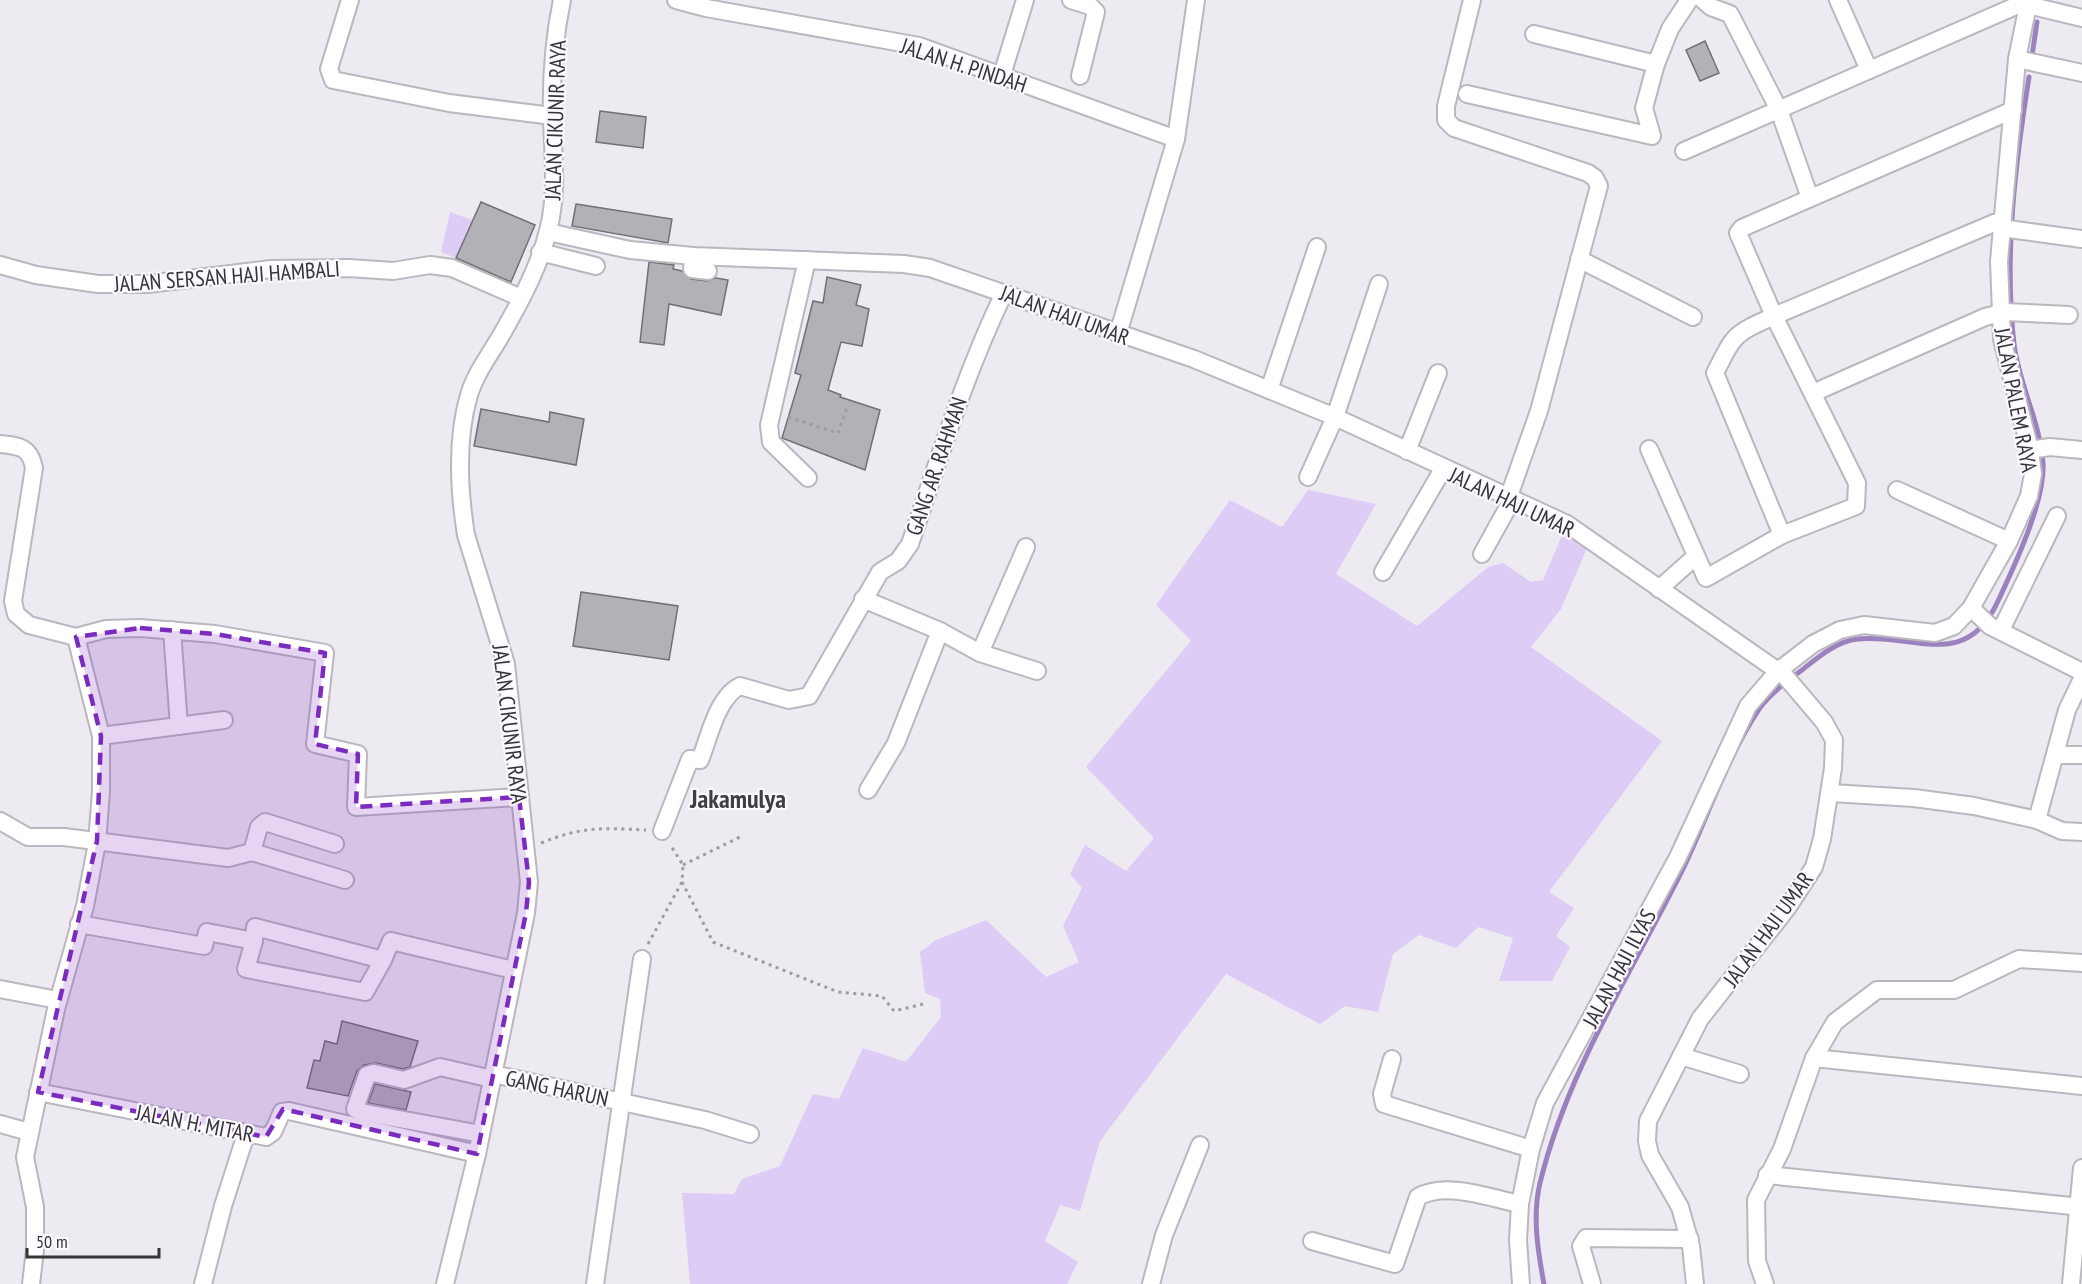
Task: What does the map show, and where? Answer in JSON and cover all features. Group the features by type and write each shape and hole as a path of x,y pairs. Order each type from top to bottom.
{"street":[{"path":"350,0 329,69 333,80 449,103 552,116"},
{"name":"JALAN CIKUNIR RAYA","path":"445,1284 477,1154 528,897 526,849 506,664 466,535 460,480 463,432 469,395 521,298 548,232 555,197 552,116 554,52 562,0"},
{"name":"JALAN H. PINDAH","path":"676,0 706,8 919,46 1176,139"},
{"path":"1002,75 1025,0"},
{"path":"1071,0 1090,6 1096,12 1080,76"},
{"path":"1118,334 1176,139 1196,0"},
{"path":"1472,0 1446,106 1446,120 1454,128 1588,173 1595,178 1599,186 1539,411 1511,497 1482,554"},
{"path":"1467,94 1652,136 1644,108 1656,64 1670,29 1689,0"},
{"path":"1703,0 1712,7 1730,14 1779,110 1810,198"},
{"path":"1838,0 1869,70"},
{"path":"1684,151 2018,4 2029,3 2082,18"},
{"name":"JALAN PALEM RAYA","path":"1786,677 1813,644 1840,630 1864,626 1935,633 1985,619 2009,541 2029,496 2038,449 2002,339 2008,313 2007,227 2017,59 2029,3"},
{"path":"1534,34 1656,64"},
{"path":"2017,59 2082,73"},
{"path":"1649,449 1706,578 1782,535 1856,506 1857,483 1774,316 1738,233 1742,228 2013,110"},
{"path":"1782,535 1715,373 1731,340 1739,332 1994,223 2082,239"},
{"name":"JALAN HAJI UMAR","path":"548,232 630,250 693,256 930,268 1194,359 1335,417 1443,469 1511,497 1567,524 1786,677 1824,722 1834,740 1831,793 1819,853 1806,881 1700,1020 1652,1108 1647,1130 1650,1155 1680,1208 1690,1239 1695,1284"},
{"path":"1269,390 1317,247"},
{"path":"540,252 596,266"},
{"path":"693,256 692,269 708,271"},
{"path":"1579,259 1693,317"},
{"path":"807,260 769,425 771,442 808,478"},
{"name":"JALAN SERSAN HAJI HAMBALI","path":"0,265 36,275 98,284 148,284 271,269 393,270 430,265 452,268 521,298"},
{"path":"1308,477 1335,417 1379,284"},
{"name":"GANG AR. RAHMAN","path":"662,831 690,759 700,760 721,707 733,689 740,686 789,700 808,696 880,572 898,561 910,544 969,373 1004,293"},
{"path":"1813,393 1937,336 2008,313 2069,315"},
{"path":"1407,451 1438,373"},
{"path":"0,444 22,446 31,454 34,468 14,589 16,614 29,625 76,637 106,629 140,628 215,634 325,653 315,744 358,754 356,807 519,797"},
{"path":"2038,449 2082,450"},
{"path":"1383,572 1443,469"},
{"path":"1897,490 2009,541"},
{"path":"2057,516 1985,619 2082,672"},
{"path":"980,652 1026,547"},
{"path":"1659,589 1696,556"},
{"path":"863,599 940,631 980,652 1036,671"},
{"path":"172,630 179,726"},
{"path":"868,790 896,743 940,631"},
{"path":"32,1284 35,1207 25,1156 28,1131 58,1000 80,924 97,843 102,771 101,736 76,637"},
{"name":"JALAN HAJI ILYAS","path":"1521,1284 1518,1240 1520,1204 1531,1149 1545,1103 1678,857 1748,706 1786,677"},
{"path":"2037,820 2067,710 2082,679"},
{"path":"101,736 224,720"},
{"path":"2056,755 2082,755"},
{"path":"1831,793 1914,798 2037,820 2062,831 2082,832"},
{"path":"0,821 28,837 64,837 228,858 252,852 345,879"},
{"path":"252,852 259,827 265,822 335,844"},
{"path":"80,924 204,946 207,932 254,941"},
{"path":"383,960 255,927 254,941 246,969 365,992 383,960 391,941 513,970"},
{"path":"595,1284 642,959"},
{"path":"1765,1284 1757,1261 1756,1200 1782,1149 1814,1058 1835,1022 1874,991 1954,990 2019,959 2082,963"},
{"path":"0,988 58,1000"},
{"path":"1681,1056 1740,1074"},
{"path":"1814,1058 2082,1086"},
{"path":"1392,1059 1382,1094 1384,1104 1531,1149"},
{"name":"GANG HARUN","path":"481,1134 361,1112 356,1108 367,1075 374,1073 404,1080 440,1068 492,1076 705,1120 750,1134"},
{"name":"JALAN H. MITAR","path":"38,1092 266,1137 273,1131 282,1112 289,1111 477,1154"},
{"path":"0,1124 28,1131"},
{"path":"203,1284 223,1206 246,1134"},
{"path":"1151,1284 1164,1235 1200,1145"},
{"path":"2072,1284 2082,1168"},
{"path":"1767,1175 2080,1207"},
{"path":"1312,1241 1395,1264 1418,1197 1431,1190 1445,1190 1520,1204"},
{"path":"1592,1284 1581,1246 1586,1238 1690,1239"}],"path":[{"path":"772,412 838,433 848,405"},
{"path":"526,849 571,831 594,827 662,831 683,865 682,882 642,959"},
{"path":"683,865 742,836"},
{"path":"682,882 713,942 838,992 882,996 894,1011 923,1004"}],"highlighted area":[{"path":"140,628 215,634 325,653 315,744 358,754 356,807 519,797 529,882 526,913 477,1154 283,1109 266,1137 38,1092 97,841 101,736 76,637"}],"shaded area":[{"path":"450,212 472,220 456,258 441,252"},
{"path":"1308,490 1376,504 1336,574 1417,626 1488,567 1503,563 1531,582 1543,580 1563,533 1587,548 1561,609 1531,647 1662,741 1549,892 1574,908 1556,936 1570,947 1552,981 1499,981 1513,938 1478,927 1456,948 1419,935 1393,954 1378,1012 1345,1006 1320,1024 1226,974 1100,1141 1080,1211 1060,1205 1045,1241 1078,1262 1067,1284 690,1284 682,1193 734,1194 742,1179 780,1166 813,1094 839,1099 863,1048 906,1062 941,1017 940,999 925,993 920,952 936,940 986,920 1046,977 1079,962 1063,926 1082,888 1070,874 1085,845 1126,871 1154,838 1086,767 1191,641 1156,605 1230,500 1282,527"}],"building":[{"path":"1705,41 1719,73 1700,81 1686,50"},
{"path":"600,111 646,117 643,148 596,142"},
{"path":"481,202 535,225 511,282 456,258"},
{"path":"576,204 672,219 668,243 572,226"},
{"path":"649,262 674,265 673,269 682,271 691,279 728,280 721,315 669,304 664,345 640,342"},
{"path":"827,277 861,285 856,305 869,309 862,346 841,342 828,390 841,395 840,397 880,410 865,470 782,438 801,375 795,373 813,301 823,303"},
{"path":"481,409 549,422 550,412 584,419 576,465 474,446"},
{"path":"581,592 678,606 669,660 573,646"},
{"path":"342,1021 418,1041 410,1067 403,1069 376,1063 364,1065 357,1071 348,1096 307,1088 314,1060 320,1061 325,1041 337,1044"},
{"path":"375,1084 411,1092 406,1110 368,1103"}],"waterway":[{"path":"2032,56 2037,22"},
{"path":"1544,1284 1536,1208 1540,1183 1566,1102 1602,1025 1681,873 1737,748 1759,709 1773,693 1821,655 1850,640 1878,639 1937,644 1954,643 1970,636 1985,623 1998,601 2020,552 2039,496 2043,464 2038,434 2020,374 2011,311 2012,210 2029,77"}],"district":[{"name":"Jakamulya","path":"738,799"}]}
